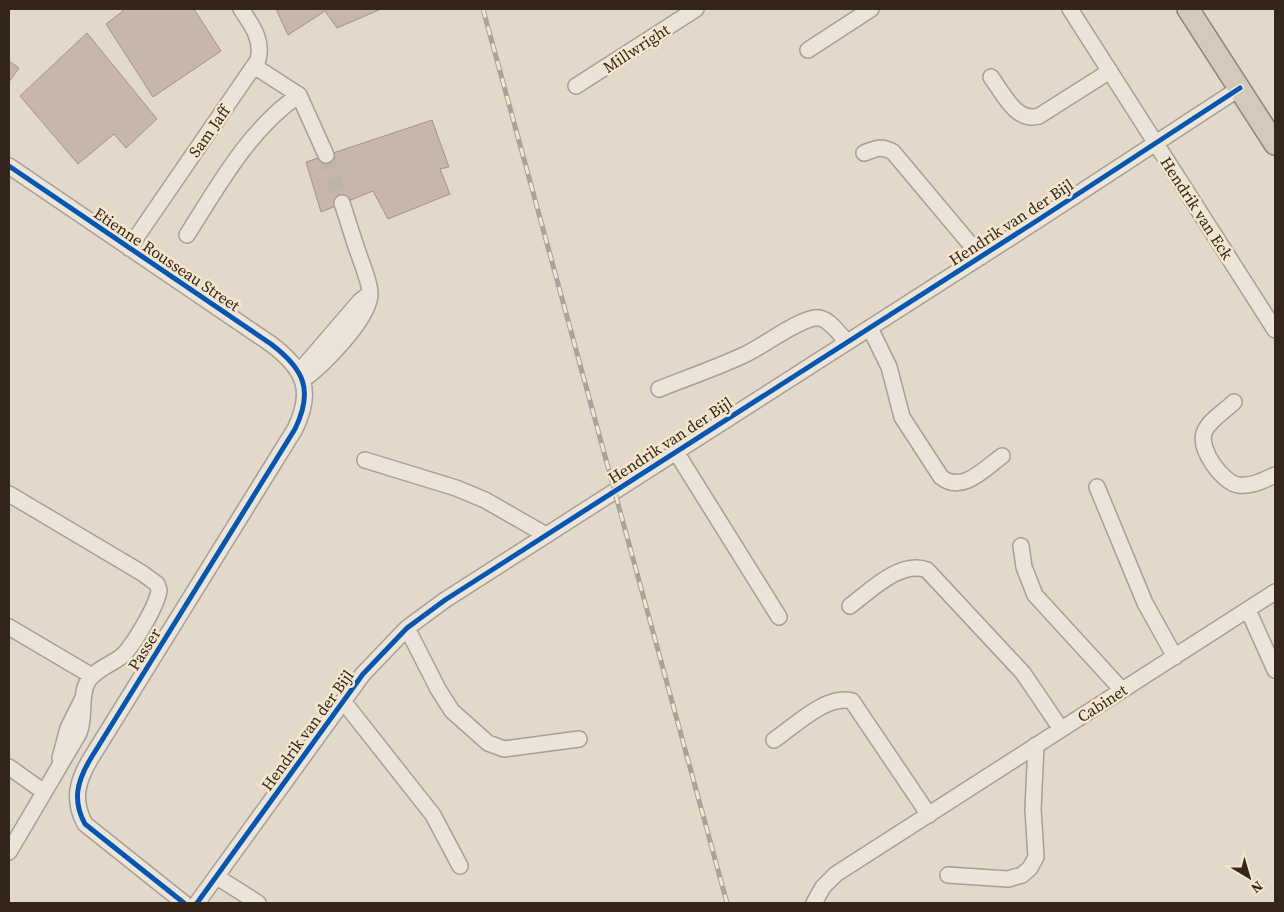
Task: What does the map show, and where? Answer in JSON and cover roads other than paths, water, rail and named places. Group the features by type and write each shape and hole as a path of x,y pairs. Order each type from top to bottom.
{"highway":[{"path":"1188,9 1275,144"}],"street":[{"name":"Sam Jaff","path":"129,248 254,66 260,51 259,42 254,29 242,9"},
{"name":"Millwright","path":"576,86 696,9"},
{"path":"808,50 871,9"},
{"name":"Hendrik van Eck","path":"1070,9 1275,330"},
{"path":"254,66 299,95 326,155"},
{"path":"991,77 1016,111 1023,116 1031,118 1039,116 1110,71"},
{"name":"Hendrik van der Bijl","path":"197,903 343,701 382,652 407,628 445,600 1156,144 1240,88"},
{"path":"187,236 217,188 259,131 283,106 299,95"},
{"path":"864,153 878,147 886,148 892,152 982,256"},
{"name":"Etienne Rousseau Street","path":"9,166 271,344 288,358 301,376"},
{"path":"301,376 357,304 370,293 342,203"},
{"path":"659,389 744,356 803,322 815,318 822,319 830,324 847,342"},
{"path":"870,328 884,354 902,416 941,477 949,483 958,484 972,478 1002,456"},
{"name":"Passer","path":"184,903 85,824 78,808 77,789 90,758 295,429 304,404 305,387 301,376"},
{"path":"1234,402 1204,433 1204,443 1208,454 1228,480 1236,484 1245,486 1275,475"},
{"path":"676,452 779,617"},
{"path":"365,460 456,488 485,500 546,535"},
{"path":"1097,487 1145,603 1175,656"},
{"path":"9,494 90,541 158,586 158,597 128,649 92,676 86,685 84,697 68,728 58,767 9,852"},
{"path":"1021,546 1024,567 1035,595 1122,690"},
{"path":"850,606 882,582 909,567 917,566 927,570 1023,674 1061,729"},
{"name":"Cabinet","path":"814,903 823,887 836,874 1275,592"},
{"path":"1248,610 1275,670"},
{"path":"9,627 92,676"},
{"path":"407,628 438,689 452,711 488,743 496,748 510,748 579,739"},
{"path":"774,740 828,702 845,699 852,701 858,706 929,815"},
{"path":"343,701 433,814 460,866"},
{"path":"948,875 1008,878 1022,874 1030,868 1036,857 1033,809 1036,746"},
{"path":"9,767 44,792"},
{"path":"217,877 258,903"}],"tunnel":[{"path":"326,155 342,203"}],"railway":[{"path":"483,9 727,903"}]}
